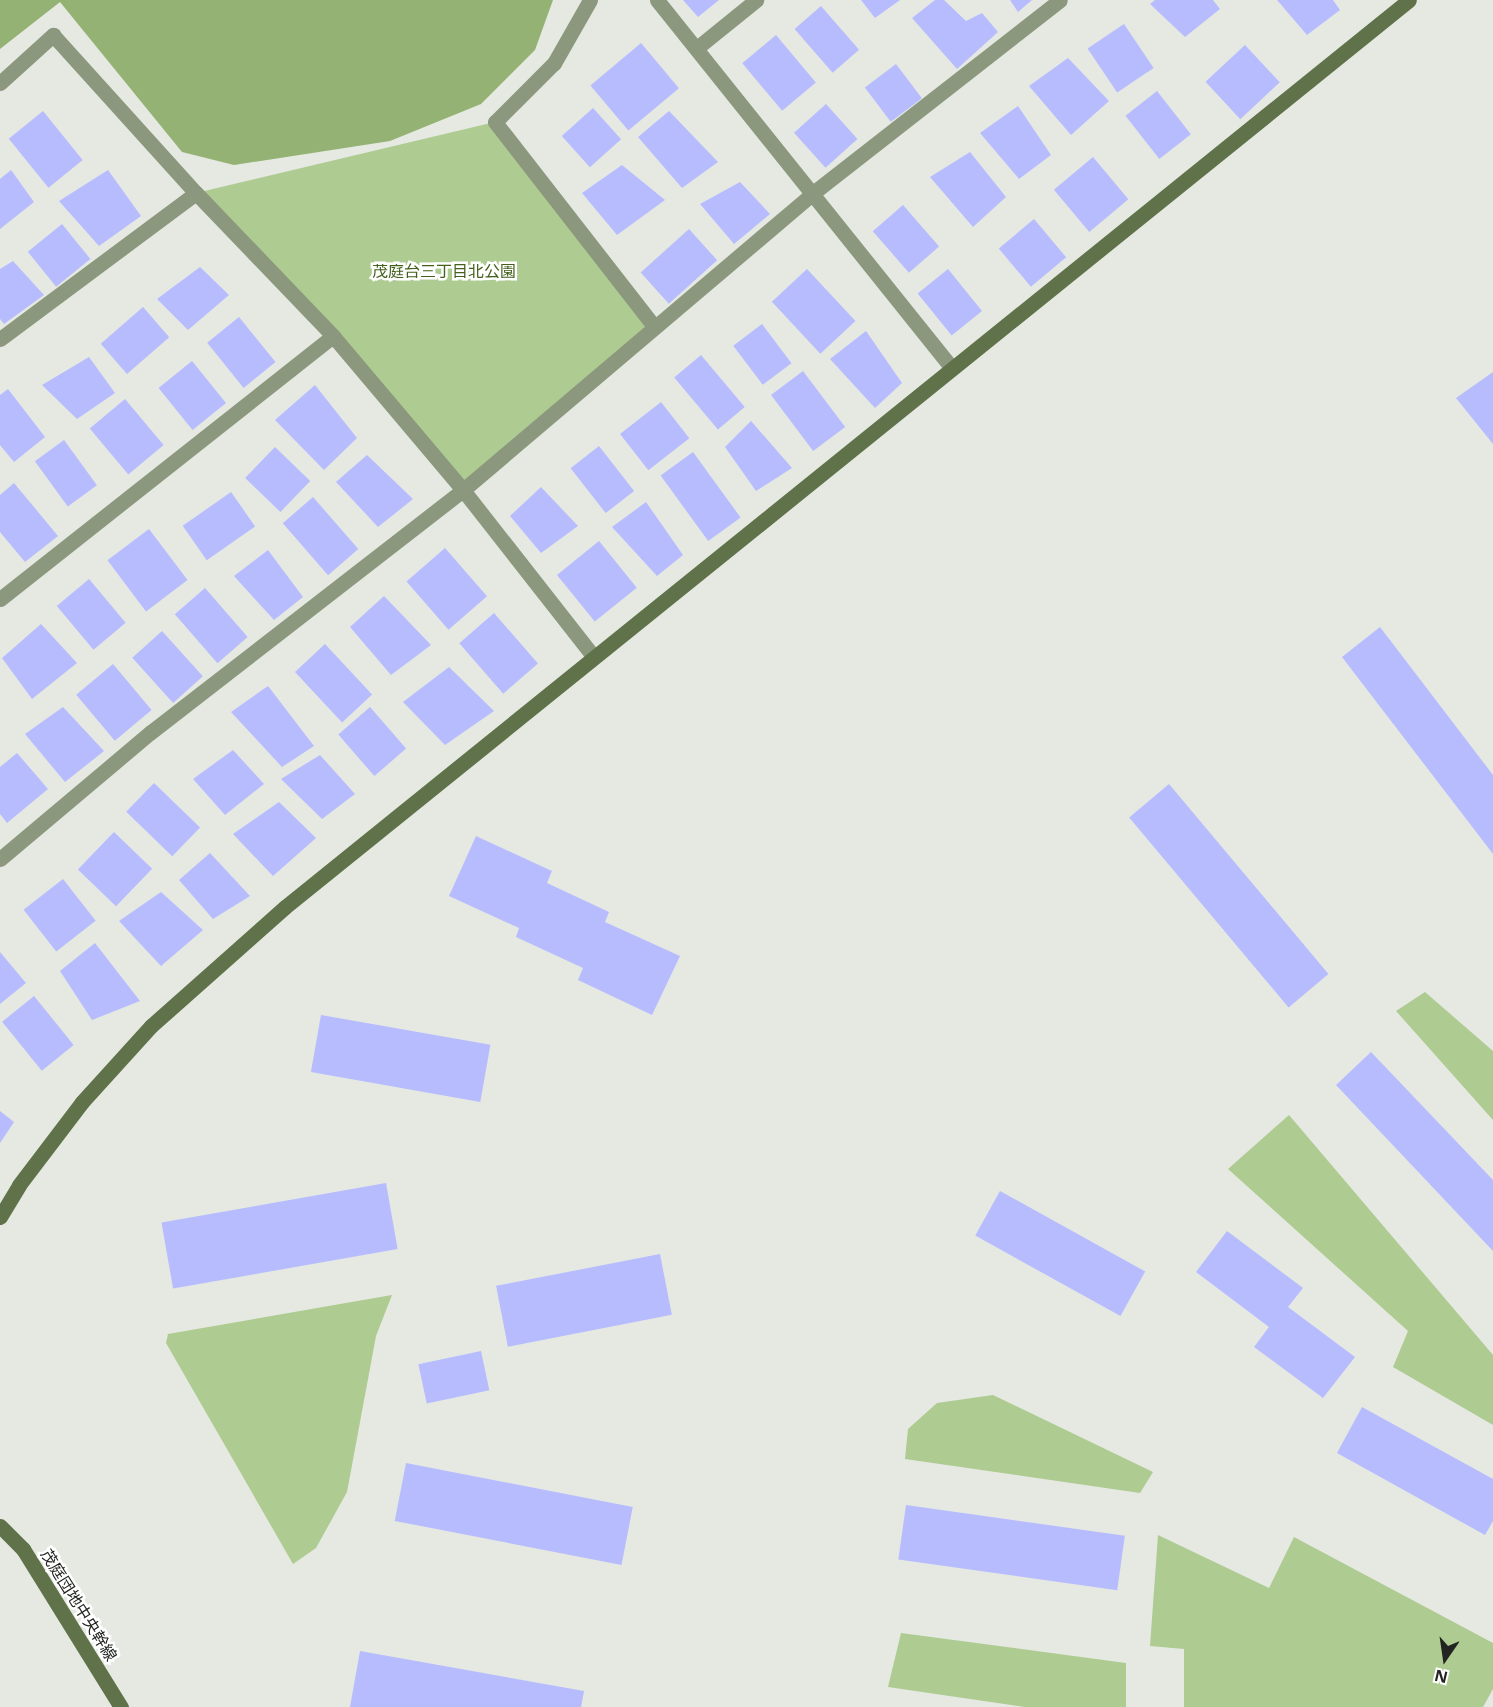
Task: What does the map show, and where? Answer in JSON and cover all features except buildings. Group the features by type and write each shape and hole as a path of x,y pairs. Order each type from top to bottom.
{"street":[{"path":"590,0 554,63 495,122 654,326"},
{"path":"657,0 698,48 951,367"},
{"path":"698,48 756,0"},
{"path":"0,859 151,732 463,490 813,193 1060,0"},
{"path":"0,1217 19,1185 82,1102 151,1026 285,907 951,367 1410,0"},
{"path":"0,82 53,35 196,193 333,336 463,490 593,656"},
{"path":"0,339 196,193"},
{"path":"0,599 333,336"},
{"name":"茂庭団地中央幹線","path":"0,1526 23,1549 121,1707"}],"green space":[{"path":"0,0 553,0 535,50 481,104 390,141 234,165 182,152 60,2 0,49"},
{"name":"茂庭台三丁目北公園","path":"495,122 654,326 463,490 196,193"},
{"path":"1425,992 1493,1051 1493,1120 1396,1011"},
{"path":"1289,1115 1493,1355 1493,1425 1393,1367 1408,1331 1228,1169"},
{"path":"392,1295 376,1336 347,1492 316,1548 293,1564 166,1343 168,1334"},
{"path":"993,1395 1153,1472 1140,1493 905,1459 908,1429 937,1403"},
{"path":"1158,1535 1269,1588 1294,1537 1493,1643 1493,1689 1483,1707 1184,1707 1184,1649 1150,1646"},
{"path":"901,1633 1126,1663 1126,1707 1025,1707 888,1687"}]}
